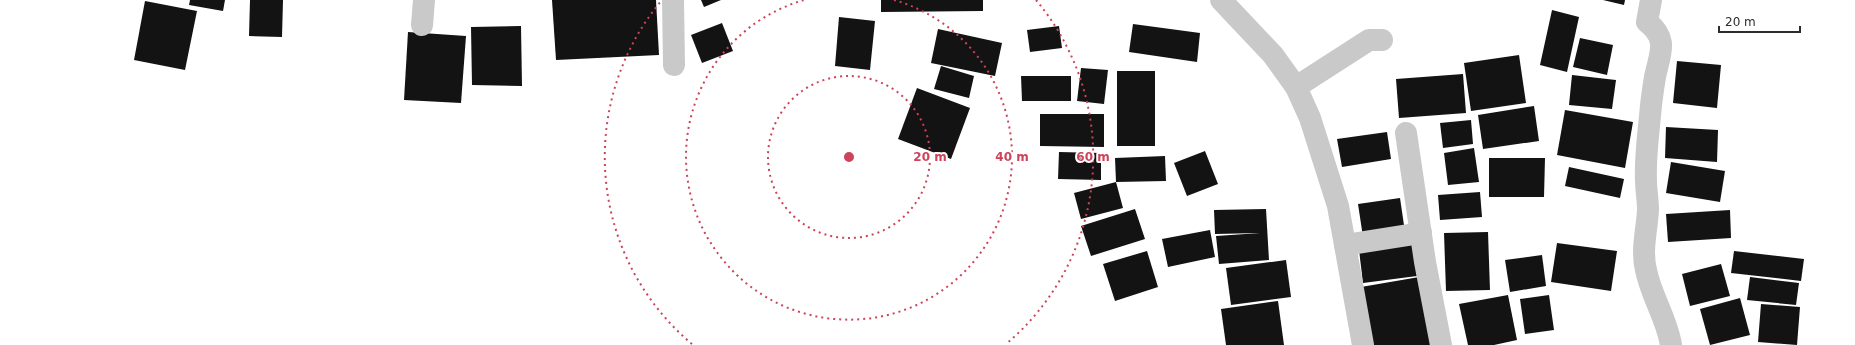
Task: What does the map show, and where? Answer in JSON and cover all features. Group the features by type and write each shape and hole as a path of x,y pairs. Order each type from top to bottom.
{"street":[{"path":"422,25 424,0"},
{"path":"673,0 674,65"},
{"path":"1222,0 1273,55 1296,87 1310,118 1338,206 1363,345"},
{"path":"1651,0 1646,22 1654,28 1660,39 1662,50 1655,76 1650,115 1646,179 1648,210 1643,245 1645,269 1648,280 1669,332 1671,345"},
{"path":"1296,87 1369,40 1382,40"},
{"path":"1406,133 1420,233 1441,345"},
{"path":"1345,244 1420,233"}],"building":[{"path":"190,0 225,0 223,11 189,5"},
{"path":"250,0 283,0 282,37 249,36"},
{"path":"552,0 656,0 659,55 556,60"},
{"path":"701,0 721,0 704,7"},
{"path":"881,0 983,0 983,11 881,12"},
{"path":"1603,0 1625,0 1624,5"},
{"path":"145,1 197,11 185,70 134,60"},
{"path":"1552,10 1579,17 1567,72 1540,65"},
{"path":"839,17 875,21 870,70 835,66"},
{"path":"722,23 733,51 702,63 691,35"},
{"path":"1133,24 1200,33 1197,62 1129,52"},
{"path":"521,26 522,86 472,85 471,27"},
{"path":"1059,26 1062,48 1030,52 1027,30"},
{"path":"938,29 1002,43 995,76 931,63"},
{"path":"408,32 466,36 461,103 404,100"},
{"path":"1580,38 1613,45 1607,75 1573,67"},
{"path":"1519,55 1526,103 1471,111 1464,63"},
{"path":"1677,61 1721,65 1717,108 1673,103"},
{"path":"941,66 974,76 969,98 934,89"},
{"path":"1081,68 1108,70 1104,104 1077,101"},
{"path":"1117,71 1155,71 1155,146 1117,146"},
{"path":"1463,74 1466,113 1399,118 1396,79"},
{"path":"1572,75 1616,80 1612,109 1569,105"},
{"path":"1021,76 1071,76 1071,101 1022,101"},
{"path":"917,88 970,108 951,159 898,139"},
{"path":"1534,106 1539,141 1483,149 1478,115"},
{"path":"1565,110 1633,122 1625,168 1557,155"},
{"path":"1040,114 1104,114 1104,147 1040,146"},
{"path":"1471,120 1473,144 1443,148 1440,123"},
{"path":"1666,127 1718,130 1717,162 1665,158"},
{"path":"1387,132 1391,159 1342,167 1337,139"},
{"path":"1474,148 1479,182 1448,185 1444,153"},
{"path":"1205,151 1218,184 1187,196 1174,163"},
{"path":"1059,152 1101,153 1101,180 1058,179"},
{"path":"1165,156 1166,181 1116,182 1115,158"},
{"path":"1489,158 1545,158 1544,197 1489,197"},
{"path":"1671,162 1725,171 1720,202 1666,193"},
{"path":"1569,167 1624,179 1620,198 1565,186"},
{"path":"1116,182 1123,208 1081,219 1074,193"},
{"path":"1480,192 1482,217 1440,220 1438,195"},
{"path":"1400,198 1405,232 1363,237 1358,204"},
{"path":"1135,209 1145,239 1091,256 1081,226"},
{"path":"1266,209 1269,260 1219,264 1216,236 1260,233 1215,234 1214,210"},
{"path":"1730,210 1731,238 1668,242 1666,214"},
{"path":"1210,230 1215,257 1168,267 1162,239"},
{"path":"1488,232 1490,290 1446,291 1444,233"},
{"path":"1413,242 1417,276 1363,283 1359,250"},
{"path":"1557,243 1617,251 1611,291 1551,282"},
{"path":"1147,251 1158,287 1115,301 1103,264"},
{"path":"1734,251 1804,259 1801,281 1731,273"},
{"path":"1542,255 1546,286 1510,292 1505,260"},
{"path":"1286,260 1291,297 1231,305 1226,268"},
{"path":"1721,264 1730,296 1690,306 1682,274"},
{"path":"1425,276 1437,345 1372,345 1361,287"},
{"path":"1750,277 1799,283 1796,305 1747,300"},
{"path":"1508,295 1517,340 1494,345 1468,345 1459,304"},
{"path":"1549,295 1554,330 1525,334 1520,299"},
{"path":"1740,298 1750,335 1710,345 1700,309"},
{"path":"1278,301 1284,345 1226,345 1221,309"},
{"path":"1761,304 1800,307 1797,345 1758,342"}]}
